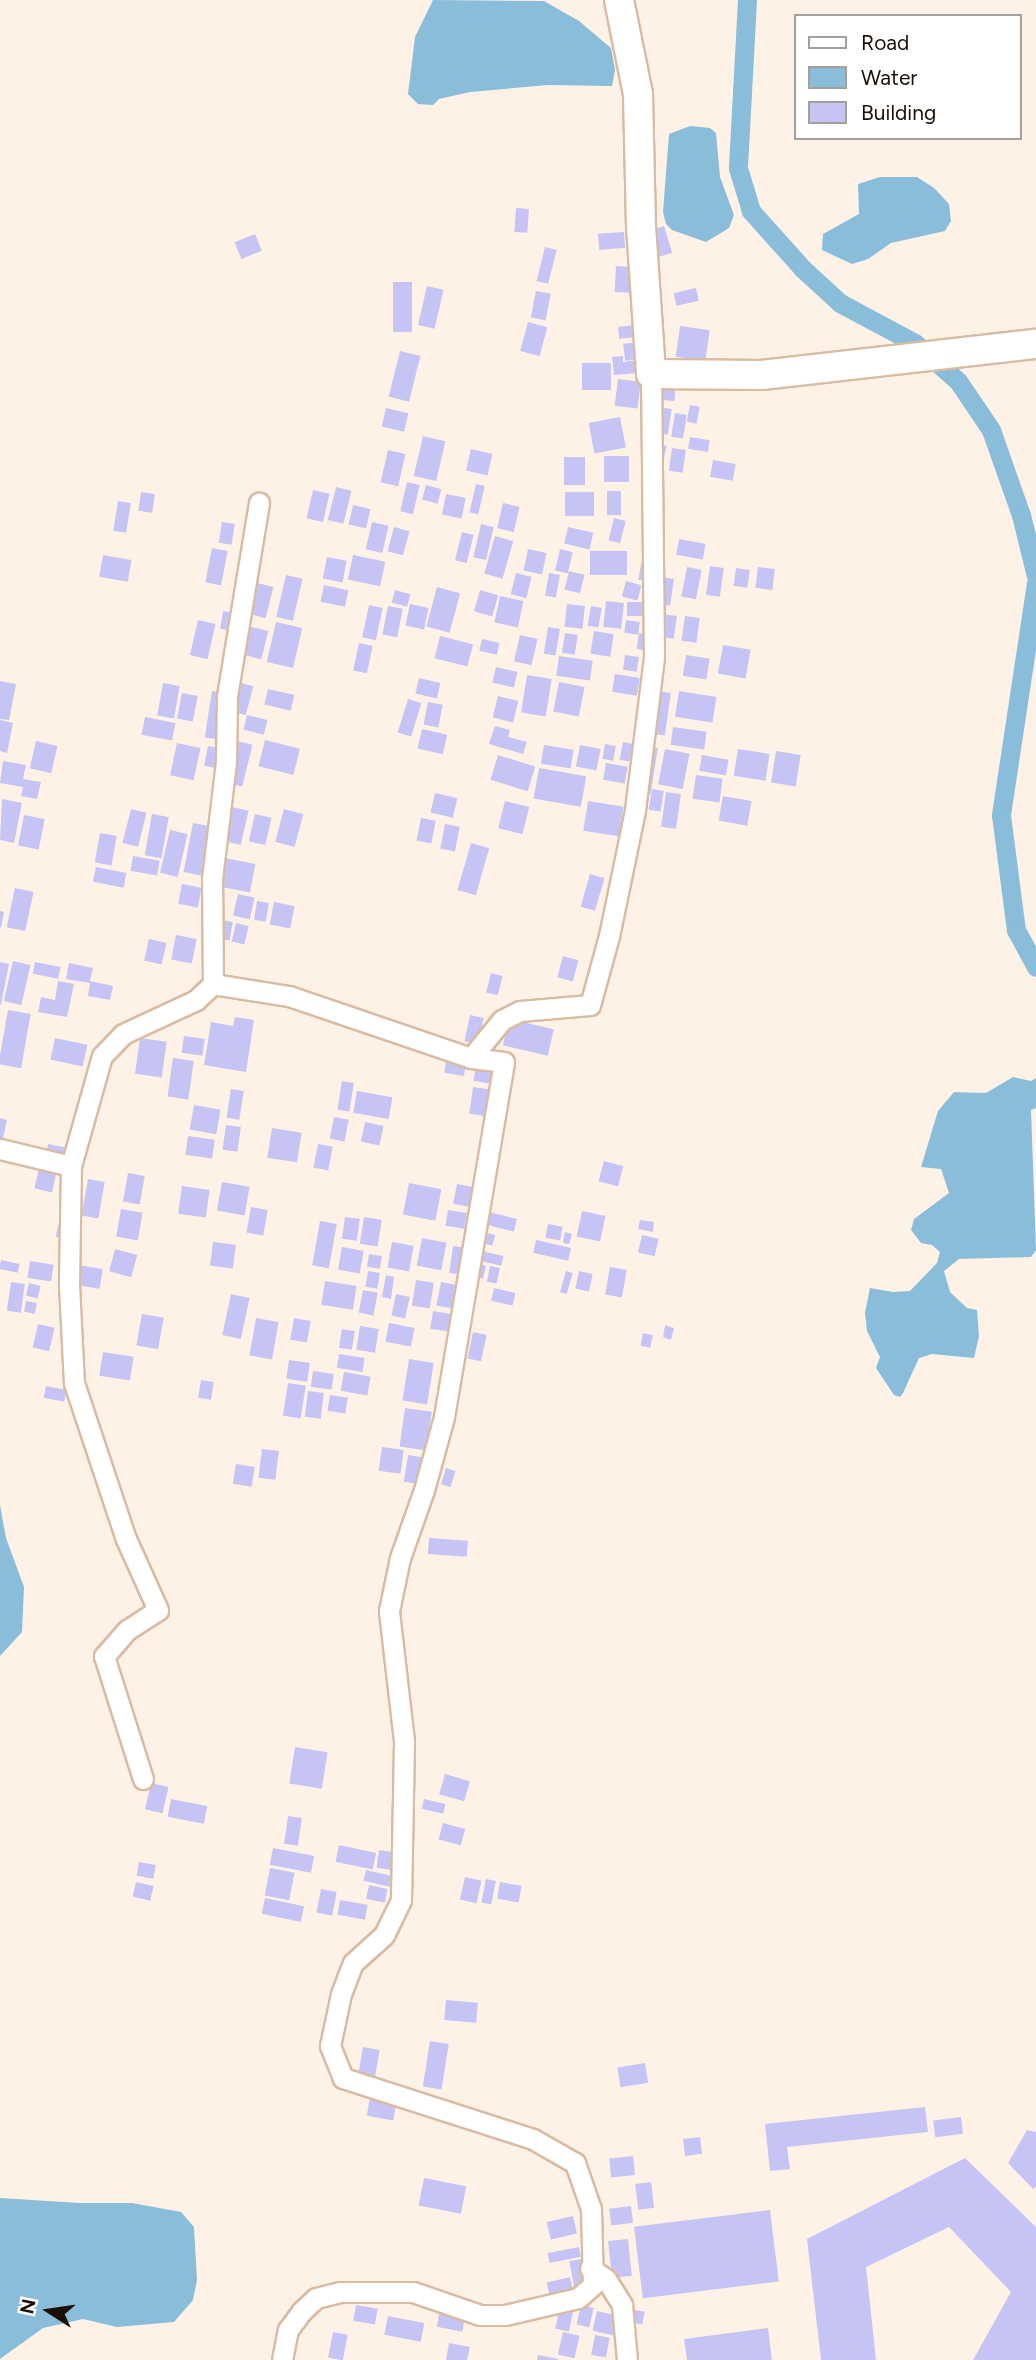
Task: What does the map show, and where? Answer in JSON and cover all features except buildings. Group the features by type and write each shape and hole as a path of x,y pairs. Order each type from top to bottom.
{"street":[{"path":"471,1058 502,1020 520,1011 590,1005 609,936 635,810 654,657 651,374 640,226 638,94 619,0"},
{"path":"651,374 762,375 1036,344"},
{"path":"214,985 212,879 226,762 227,696 259,503"},
{"path":"143,1779 104,1656 127,1630 158,1610 126,1539 75,1383 69,1285 71,1166 102,1056 123,1034 196,1000 214,985 289,996 471,1058 504,1062 444,1417 424,1490 400,1558 390,1611 404,1741 401,1900 384,1935 353,1963 341,1994 330,2046 342,2078 533,2139 575,2163 591,2209 590,2268 593,2285 578,2298 505,2315 480,2315 412,2292 340,2292 316,2298 288,2330 282,2360"},
{"path":"0,1149 71,1166"},
{"path":"590,2268 606,2279 622,2305 627,2360"}],"water":[{"path":"433,0 544,1 579,21 611,48 615,70 612,86 548,85 470,92 439,99 433,105 418,104 408,94 415,37"},
{"path":"690,126 710,128 716,133 720,177 734,215 729,228 706,242 672,230 666,224 663,212 669,134"},
{"path":"880,177 917,177 934,188 949,204 951,221 945,231 891,243 868,259 852,264 822,250 823,234 859,214 858,184"},
{"path":"1013,1077 1031,1081 1036,1078 1036,1108 1031,1110 1036,1250 1031,1257 959,1259 944,1271 950,1292 967,1308 977,1310 979,1336 974,1358 932,1354 919,1358 903,1393 900,1397 894,1395 876,1368 880,1357 867,1331 865,1313 870,1288 893,1292 910,1291 937,1263 940,1252 932,1245 921,1243 911,1230 914,1219 949,1193 941,1169 921,1167 938,1111 954,1092 986,1093"},
{"path":"0,1505 6,1538 24,1587 22,1632 0,1656"},
{"path":"0,2198 132,2203 181,2212 194,2227 197,2280 193,2300 174,2322 117,2327 83,2319 43,2328 0,2359"}],"waterway":[{"path":"747,0 738,168 751,211 803,269 840,303 915,343 958,381 991,430 1021,515 1036,576"},
{"path":"1036,583 1001,815 1016,930 1036,967"}]}
